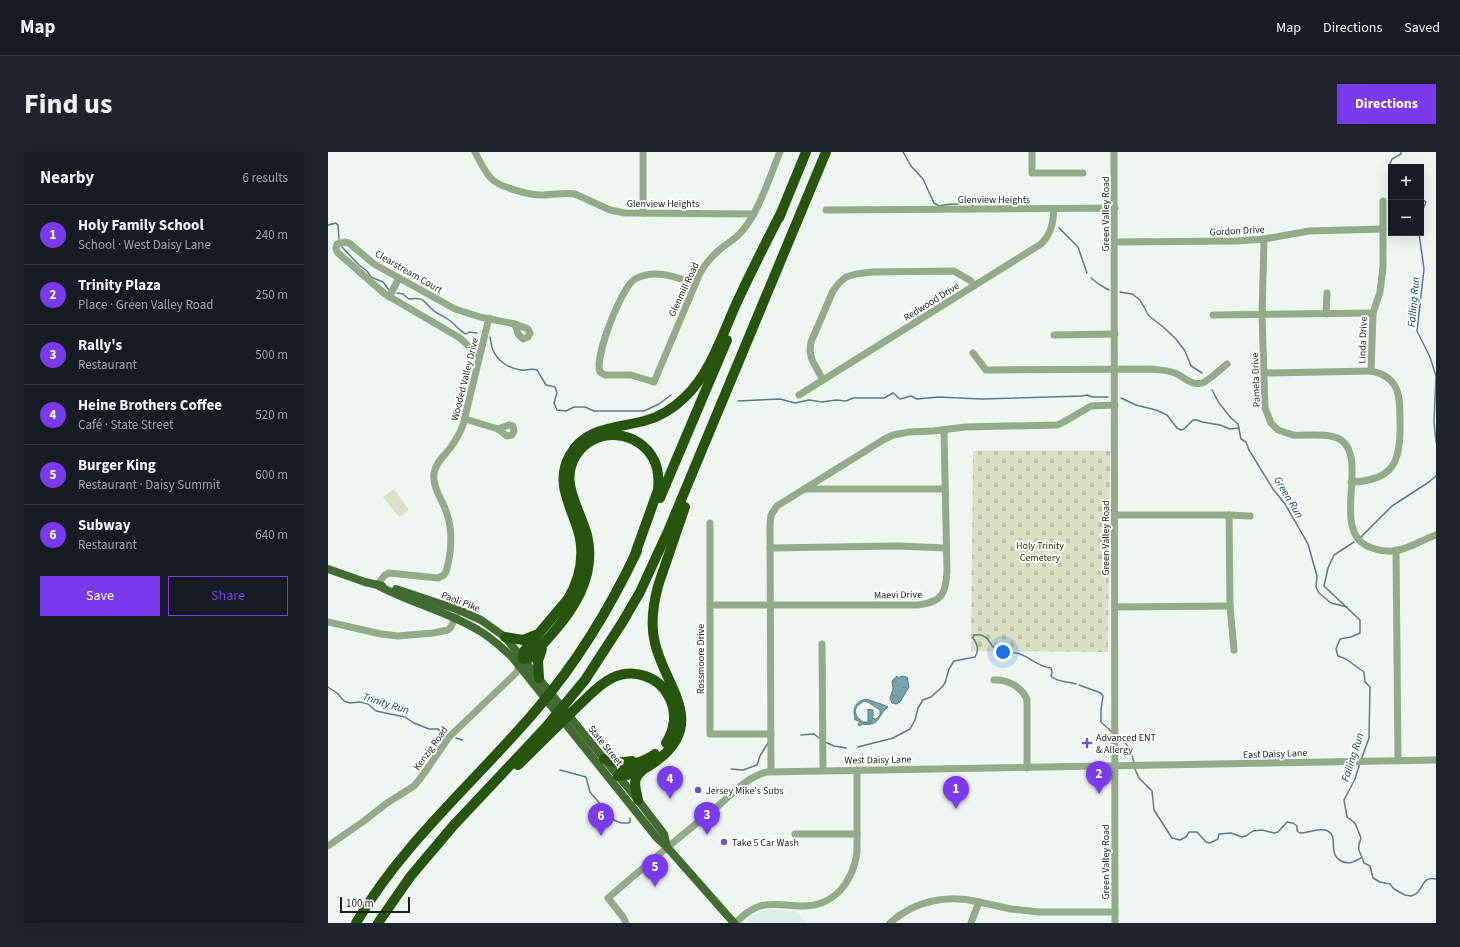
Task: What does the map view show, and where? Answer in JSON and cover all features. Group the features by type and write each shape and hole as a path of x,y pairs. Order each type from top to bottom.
{"highway":[{"path":"356,923 375,892 404,854 537,709 561,679 609,608 647,530 806,152"},
{"path":"548,730 585,680 640,592 669,529 826,152"},
{"path":"505,637 519,640 528,639 537,634 562,606 572,592 579,575 582,557 580,538 567,499 563,480 564,471 571,453 576,446 591,434 656,417 678,404 696,386 709,363 747,281 781,213"},
{"path":"638,800 634,786 636,778 640,772 665,754 675,742 680,729 682,716 678,699 661,663 655,643 652,621 655,598 719,408"},
{"path":"521,663 530,658 566,616 577,600 585,582 589,564 587,535 570,489 569,476 572,463 582,448 589,442 606,435 616,434 625,436 642,445 652,456 658,470 658,490 634,557"},
{"path":"521,663 524,651 544,626"},
{"path":"539,678 538,661 545,641"},
{"path":"378,923 400,891 443,838 548,730 604,683 621,675 639,674 655,681 667,693 674,709 675,718 671,735 664,746 649,759 625,768 615,779"},
{"path":"604,759 622,763 655,754"},
{"path":"615,779 632,775 651,765"}],"main road":[{"name":"Paoli Pike","path":"328,569 459,610 481,620 505,637 521,663"},
{"name":"Paoli Pike","path":"377,585 390,592 455,618 477,629 491,638 521,663"},
{"name":"State Street","path":"521,663 539,678 604,759 615,779 638,800 664,834 668,847"},
{"name":"State Street","path":"521,663 615,779 657,838 668,847 734,923"}],"street":[{"name":"Glenview Heights","path":"475,152 486,172 493,180 527,193 540,195 570,193 620,213 754,214"},
{"path":"643,152 643,213"},
{"name":"Glenmill Road","path":"695,285 668,275 651,274 640,276 631,282 628,285 603,342 599,365 600,372 605,374 639,377 654,382 695,285 700,273 716,252 741,234 754,214 780,152"},
{"path":"1032,152 1032,173 1083,173"},
{"name":"Green Valley Road","path":"1114,152 1116,606 1115,734 1119,765 1115,923"},
{"name":"Linda Drive","path":"1351,482 1367,481 1384,474 1392,467 1399,452 1400,402 1398,391 1388,377 1382,373 1371,371 1372,313 1380,292 1382,279 1383,201"},
{"name":"Glenview Heights","path":"826,210 1115,208"},
{"name":"Redwood Drive","path":"799,395 1041,244 1048,237 1052,229 1054,209"},
{"name":"Gordon Drive","path":"1115,242 1237,241 1264,239 1309,231 1383,229"},
{"name":"Pamela Drive","path":"1264,239 1262,315 1265,403 1266,413 1270,423 1278,430 1293,435 1326,436 1340,440 1346,446 1350,454 1352,464 1352,522 1354,534 1358,540 1366,546 1375,549 1396,550 1436,535"},
{"name":"Clearstream Court","path":"480,356 460,338 390,297 338,253 336,249 337,244 345,242 349,243 369,261 455,309 515,324"},
{"path":"823,380 812,360 810,351 811,342 833,291 838,283 846,277 872,272 954,271 971,281 974,286"},
{"path":"390,297 399,278"},
{"path":"1326,314 1327,293"},
{"path":"1213,315 1372,313"},
{"name":"Wooded Valley Drive","path":"377,585 385,575 389,574 434,578 444,575 449,554 450,524 446,510 436,487 434,472 439,462 459,435 489,318"},
{"path":"1054,335 1115,334"},
{"path":"973,353 986,370 1165,370 1190,381 1202,383 1227,364"},
{"path":"1264,374 1371,371"},
{"path":"771,771 770,515 774,508 804,488 893,435 909,432 972,427 1057,425 1091,406 1114,404"},
{"path":"464,419 498,429"},
{"name":"Maevi Drive","path":"710,605 770,606 918,604 932,602 940,597 945,586 947,571 944,488 944,430"},
{"path":"804,488 944,488"},
{"path":"1115,515 1250,516"},
{"path":"1229,515 1230,606 1234,650"},
{"name":"Rossmoore Drive","path":"710,523 710,734 771,734"},
{"path":"770,548 898,546 946,548"},
{"path":"1396,550 1398,761"},
{"path":"1116,606 1230,606"},
{"path":"328,622 381,634 405,636 448,630 459,610"},
{"path":"822,644 823,770"},
{"name":"Kenzig Road","path":"328,846 342,835 359,825 387,803 414,786 449,737 516,673 521,663"},
{"path":"994,680 1002,679 1009,682 1021,691 1027,699 1027,768"},
{"name":"East Daisy Lane","path":"1119,765 1436,760"},
{"name":"West Daisy Lane","path":"626,923 624,917 608,898 668,847 760,773 771,771 1027,768 1119,765"},
{"path":"734,923 750,910 762,905 812,905 825,901 838,893 848,880 855,864 857,834 857,770"},
{"path":"795,834 857,834"},
{"path":"890,923 908,909 925,902 950,898 979,902 1011,909 1039,912 1115,912"},
{"path":"971,923 979,902"}],"shaded area":[{"path":"770,909 798,912 806,923 746,923 750,917"}],"green space":[{"name":"Holy Trinity Cemetery","path":"973,451 1110,451 1108,652 971,651"},
{"path":"394,489 409,510 399,517 383,497"}],"water":[{"path":"897,676 898,678 902,676 907,677 909,687 900,702 896,704 892,703 890,698 893,689 892,681"},
{"path":"866,699 888,707 873,724 862,724 859,726 858,724 860,722 854,719 854,711 857,703","holes":["864,701 880,710 880,715 876,719 872,718 873,710 868,709 868,721 872,721 863,722 857,717 855,711 857,706"]}],"waterway":[{"name":"Green Run","path":"903,152 911,166 923,179 934,203 939,206 972,202 973,206"},
{"name":"Falling Run","path":"1390,164 1392,159 1401,154 1401,152"},
{"name":"Falling Run","path":"1424,200 1426,202 1424,207"},
{"path":"328,225 336,223 338,225 339,239"},
{"name":"Green Run","path":"1059,228 1078,247 1087,273"},
{"name":"Falling Run","path":"1419,236 1424,269 1417,331 1430,357 1436,376 1434,422 1436,442"},
{"path":"342,247 359,265 367,271 371,277 383,282 389,290"},
{"name":"Green Run","path":"1091,278 1109,290"},
{"name":"Green Run","path":"1120,292 1132,294 1140,300 1149,316 1176,339 1185,351 1191,366 1202,373"},
{"path":"397,293 403,294 409,299 423,300 466,334 469,332 477,333"},
{"path":"490,337 495,354 504,364 517,369 537,370 546,385 555,387 557,393 554,403 557,410 566,411 574,407 585,407 594,411 644,411 659,404 671,395"},
{"name":"Green Run","path":"1212,390 1219,403 1238,424 1241,439 1246,442 1249,450 1273,489 1285,504 1308,544 1317,576 1316,587 1319,593 1331,603 1347,607"},
{"path":"738,401 780,399 795,403 809,400 822,402 836,400 846,401 853,398 884,398 893,393 900,399 911,396 917,399 939,397 981,399 1087,395 1092,397 1108,397"},
{"path":"1121,398 1136,405 1156,410 1167,415 1177,428 1181,430 1193,420 1220,425 1230,429 1239,428"},
{"name":"Falling Run","path":"1361,537 1392,506 1436,476"},
{"name":"Falling Run","path":"1354,542 1334,555 1328,568 1324,586 1360,620 1360,633 1351,637 1340,639 1336,649 1338,656 1346,659 1364,672 1365,682 1370,687 1369,738 1361,760"},
{"name":"Trinity Run","path":"858,747 893,738 910,729 915,720 918,708 923,700 931,697 942,687 954,661 975,657 977,648 973,638 974,635 984,636 998,651 1017,653 1043,666 1051,668 1051,676 1057,680 1076,684"},
{"name":"Trinity Run","path":"1079,685 1101,693 1103,696 1101,722 1112,732"},
{"name":"Trinity Run","path":"328,687 337,693 344,701 350,703 360,702 368,704 376,711 405,717 414,723 429,729 438,729 441,733"},
{"name":"Trinity Run","path":"801,735 814,734 819,738"},
{"name":"Trinity Run","path":"1118,736 1129,748 1134,763"},
{"name":"Trinity Run","path":"456,738 462,740"},
{"name":"Trinity Run","path":"825,742 834,746 846,748"},
{"name":"Trinity Run","path":"731,769 743,770 757,765 760,756 768,743"},
{"name":"Falling Run","path":"1360,763 1355,779 1344,800 1347,817 1355,823 1361,838 1359,851 1364,863 1370,866 1373,878 1380,882 1390,884 1394,889 1405,895 1411,896 1417,893 1426,880 1432,878 1436,879"},
{"name":"Trinity Run","path":"1135,769 1139,778 1152,791 1154,810 1172,838 1180,840 1186,837 1189,832 1197,832 1206,842 1210,843 1218,839 1219,834 1231,833 1242,837 1253,831 1262,830 1274,833 1278,832 1287,822 1293,823 1297,826 1297,831 1300,833 1318,830 1328,831 1333,837 1335,854 1341,861 1349,863 1361,858"},
{"name":"Trinity Run","path":"560,770 586,777 590,792 614,820 621,823 628,823 630,822 630,818"}],"place":[{"name":"Advanced ENT & Allergy","path":"1087,743"},
{"name":"Jersey Mike's Subs","path":"698,790"},
{"name":"Trinity Plaza","path":"1099,794"},
{"name":"Heine Brothers Coffee","path":"670,799"},
{"name":"Holy Family School","path":"956,809"},
{"name":"Rally's","path":"707,835"},
{"name":"Subway","path":"601,836"},
{"name":"Take 5 Car Wash","path":"724,842"},
{"name":"Burger King","path":"655,887"}]}
